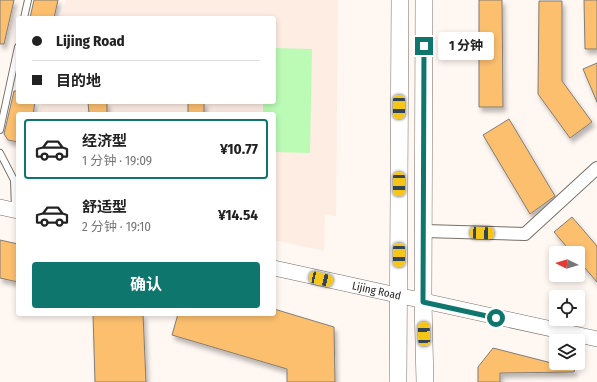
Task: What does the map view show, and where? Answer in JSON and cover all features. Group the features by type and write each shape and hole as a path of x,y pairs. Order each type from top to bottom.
{"main road":[{"path":"398,382 400,0"},
{"path":"424,0 424,382"}],"street":[{"path":"425,231 525,234 597,168"},
{"name":"Lijing Road","path":"276,268 399,297 597,339"}],"lane":[{"path":"24,16 28,0"},
{"path":"0,130 16,55"},
{"path":"0,153 14,180 11,209"}],"shaded area":[{"path":"66,0 338,0 336,216 325,215 324,251 276,240 276,112 40,112 42,104 276,104 276,16 62,16"}],"green space":[{"path":"276,48 312,49 310,153 276,152 276,112 263,112 263,104 276,104"}],"building":[{"path":"0,0 14,0 4,44 0,44"},
{"path":"34,0 58,0 54,16 30,16"},
{"path":"479,0 502,0 503,107 479,107"},
{"path":"584,0 597,0 597,49 585,49"},
{"path":"539,1 562,1 562,81 592,122 570,138 538,94"},
{"path":"597,63 597,102 583,69"},
{"path":"14,91 16,91 16,104 35,104 33,112 16,112 16,142 8,140 4,134"},
{"path":"88,104 107,104 107,112 89,112"},
{"path":"188,104 204,104 204,112 188,112"},
{"path":"509,119 555,196 530,214 483,135"},
{"path":"572,217 597,246 597,282 585,268 585,246 566,246 554,232"},
{"path":"0,240 16,244 16,282 0,278"},
{"path":"276,310 334,327 335,382 287,382 287,369 172,335 177,316 276,316"},
{"path":"93,316 143,316 146,382 95,382"},
{"path":"493,348 549,362 549,370 575,370 574,372 500,373 500,382 478,382 478,367"}],"route":[{"path":"424,46 425,231 423,302 496,318"}]}
